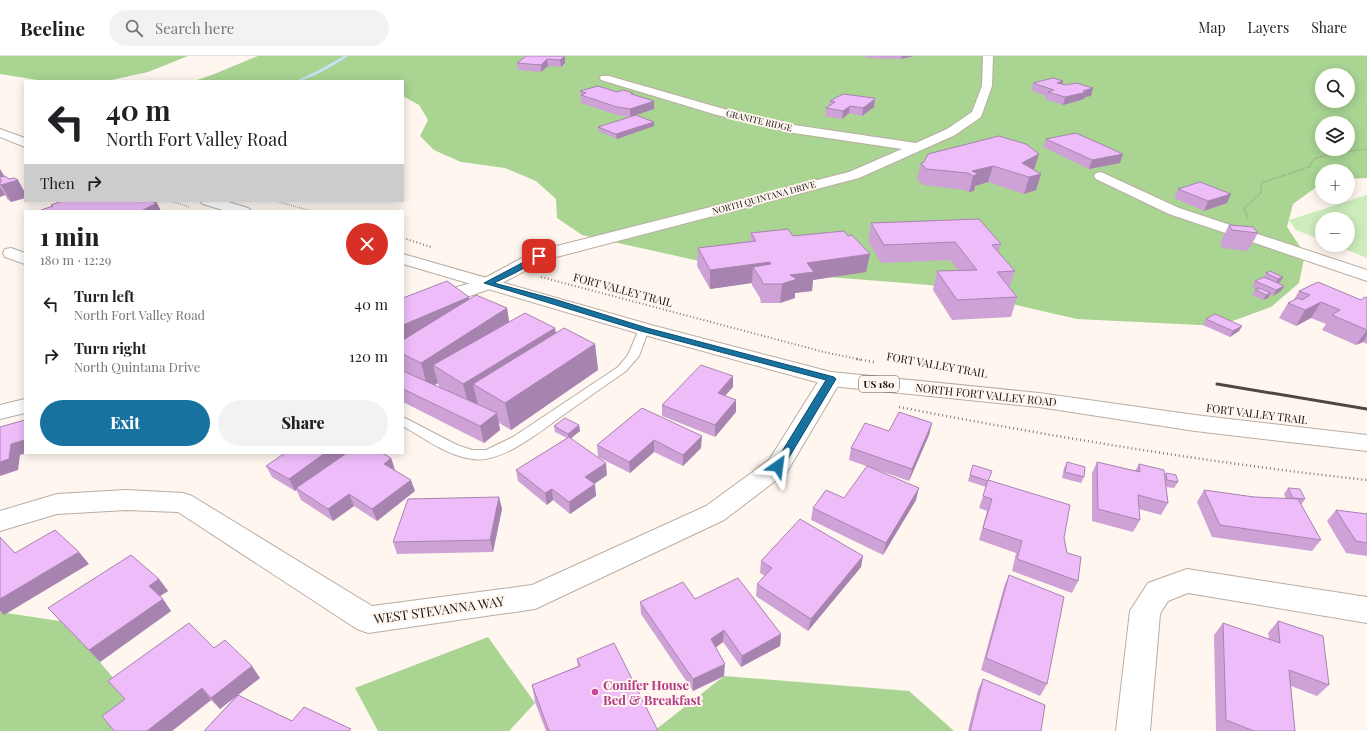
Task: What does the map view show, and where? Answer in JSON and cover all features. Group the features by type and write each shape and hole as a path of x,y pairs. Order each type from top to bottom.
{"street":[{"name":"NORTH QUINTANA DRIVE","path":"487,283 512,272 539,256 854,175 918,147 951,132 977,114 986,86 988,56"},
{"name":"GRANITE RIDGE","path":"605,78 721,112 794,129 918,147"},
{"path":"0,132 24,143"},
{"path":"1102,176 1174,211 1367,276"},
{"path":"211,202 239,210"},
{"name":"NORTH FORT VALLEY ROAD","path":"404,259 644,329 831,379 1039,400 1195,423 1367,443"},
{"path":"404,309 448,297 487,283"},
{"name":"WEST STEVANNA WAY","path":"0,521 56,504 126,500 183,503 368,620 535,597 715,513 778,466 831,379"},
{"path":"0,412 24,406"},
{"path":"1132,731 1145,611 1158,592 1187,582 1367,610"}],"lane":[{"path":"404,422 463,454 480,455 499,450 518,440 622,369 633,356 644,329"}],"path":[{"path":"1257,238 1244,208 1261,193 1261,184 1309,167 1314,159 1332,153 1367,149"},
{"path":"175,202 190,207"},
{"path":"280,202 308,210"},
{"name":"FORT VALLEY TRAIL","path":"512,272 542,277 824,352 880,363"}],"green space":[{"path":"0,56 188,56 148,72 112,80 38,80 0,74"},
{"path":"258,56 1367,56 1367,178 1355,179 1355,164 1315,164 1315,188 1293,204 1287,227 1305,254 1299,283 1271,307 1219,326 1077,319 930,285 740,270 582,235 557,218 556,199 536,181 505,168 461,162 434,150 420,136 428,120 419,105 404,97 404,80 197,80"},
{"path":"1367,195 1367,258 1352,252 1355,252 1355,212 1315,212 1315,237 1296,230 1289,220 1339,204 1355,204 1355,199"},
{"path":"0,612 66,622 158,731 0,731"},
{"path":"488,637 535,703 509,731 378,731 355,688"},
{"path":"724,676 909,691 954,731 654,731"}],"building":[{"path":"526,56 565,56 560,60 547,59 541,65 517,63"},
{"path":"1053,78 1063,81 1057,83 1066,85 1076,83 1093,88 1083,91 1087,92 1065,97 1048,92 1054,90 1033,83"},
{"path":"598,86 617,92 623,90 654,101 630,109 617,107 581,95 586,93 580,91"},
{"path":"843,94 875,99 863,108 850,106 843,111 826,108 835,102 830,101"},
{"path":"636,115 654,122 616,134 598,127"},
{"path":"1076,133 1123,154 1092,160 1046,139"},
{"path":"999,136 1026,144 1039,154 1022,163 1041,174 1029,177 993,166 972,171 978,174 973,176 968,173 926,169 921,163 924,162 928,154"},
{"path":"0,176 18,180 1,185 0,182 2,181"},
{"path":"1200,182 1231,194 1208,201 1178,189"},
{"path":"59,202 157,203 143,210 41,210 53,206 51,205"},
{"path":"979,219 1001,244 992,245 1015,271 997,272 1017,297 957,300 937,271 977,270 955,242 884,245 871,223"},
{"path":"1229,225 1253,227 1258,233 1232,230"},
{"path":"788,229 793,236 844,231 848,236 852,235 870,254 807,263 814,272 790,275 797,279 782,284 763,284 753,267 771,264 770,262 710,270 698,248 756,241 751,233"},
{"path":"1270,271 1283,277 1278,279 1266,273"},
{"path":"1264,277 1284,286 1276,290 1255,281"},
{"path":"447,281 469,297 404,325 404,298"},
{"path":"1318,282 1361,300 1365,297 1367,298 1367,330 1332,315 1340,310 1321,302 1305,310 1288,303 1298,298 1302,300 1310,295 1299,291"},
{"path":"1259,288 1271,293 1266,295 1255,289"},
{"path":"476,295 507,308 421,363 404,354 404,339"},
{"path":"525,313 555,328 463,384 433,365"},
{"path":"1215,314 1242,326 1233,331 1206,319"},
{"path":"564,328 595,344 505,403 473,384"},
{"path":"701,365 733,376 718,393 736,400 715,425 662,405"},
{"path":"404,371 497,413 480,426 404,389"},
{"path":"642,408 702,436 683,455 654,440 629,462 597,445"},
{"path":"899,412 932,423 912,469 851,448 865,423 889,431"},
{"path":"565,418 579,425 568,434 554,426"},
{"path":"24,420 24,440 11,444 9,459 0,462 0,427"},
{"path":"569,437 606,463 585,477 595,484 569,502 552,489 545,493 516,470"},
{"path":"284,454 324,454 289,479 266,466"},
{"path":"346,454 384,454 391,458 384,464 411,480 372,509 349,494 328,509 296,488"},
{"path":"1067,462 1085,467 1084,477 1065,472"},
{"path":"1097,462 1140,472 1139,464 1164,470 1168,503 1138,495 1140,520 1098,509"},
{"path":"973,465 992,471 988,481 970,475"},
{"path":"867,466 919,488 886,543 813,508 826,490 844,498"},
{"path":"1166,473 1176,475 1178,482 1167,480"},
{"path":"988,480 1070,505 1064,538 1067,553 1081,557 1078,581 1017,559 1022,541 983,528 992,499 983,496"},
{"path":"1288,488 1300,489 1305,499 1293,498"},
{"path":"1204,490 1254,497 1298,499 1321,540 1220,525"},
{"path":"499,497 490,540 393,542 408,499"},
{"path":"1336,510 1367,514 1367,543 1356,541"},
{"path":"800,519 863,556 811,619 757,584 772,568 761,561"},
{"path":"55,530 79,552 0,599 0,537 15,553"},
{"path":"131,555 159,579 149,586 163,599 89,650 48,608"},
{"path":"1009,575 1064,597 1047,684 986,658"},
{"path":"738,578 781,634 742,656 724,630 711,639 725,664 693,679 640,602 683,582 695,599"},
{"path":"1278,621 1323,636 1329,685 1289,670 1295,731 1254,731 1226,720 1223,623 1280,643"},
{"path":"189,623 214,648 225,640 252,666 211,698 202,688 147,731 114,731 102,716 125,699 108,681"},
{"name":"Conifer House Bed & Breakfast","path":"614,643 658,731 549,731 532,685 580,666 577,659"},
{"path":"983,679 1045,705 1041,731 970,731"},
{"path":"238,695 292,721 304,707 351,729 349,731 204,731"}],"waterway":[{"path":"300,80 320,71 346,56"}],"railway":[{"path":"1217,384 1367,409"}],"place":[{"name":"Conifer House Bed & Breakfast","path":"595,692"}],"route":[{"path":"539,256 512,272 487,283 644,329 831,379 778,466"}]}
